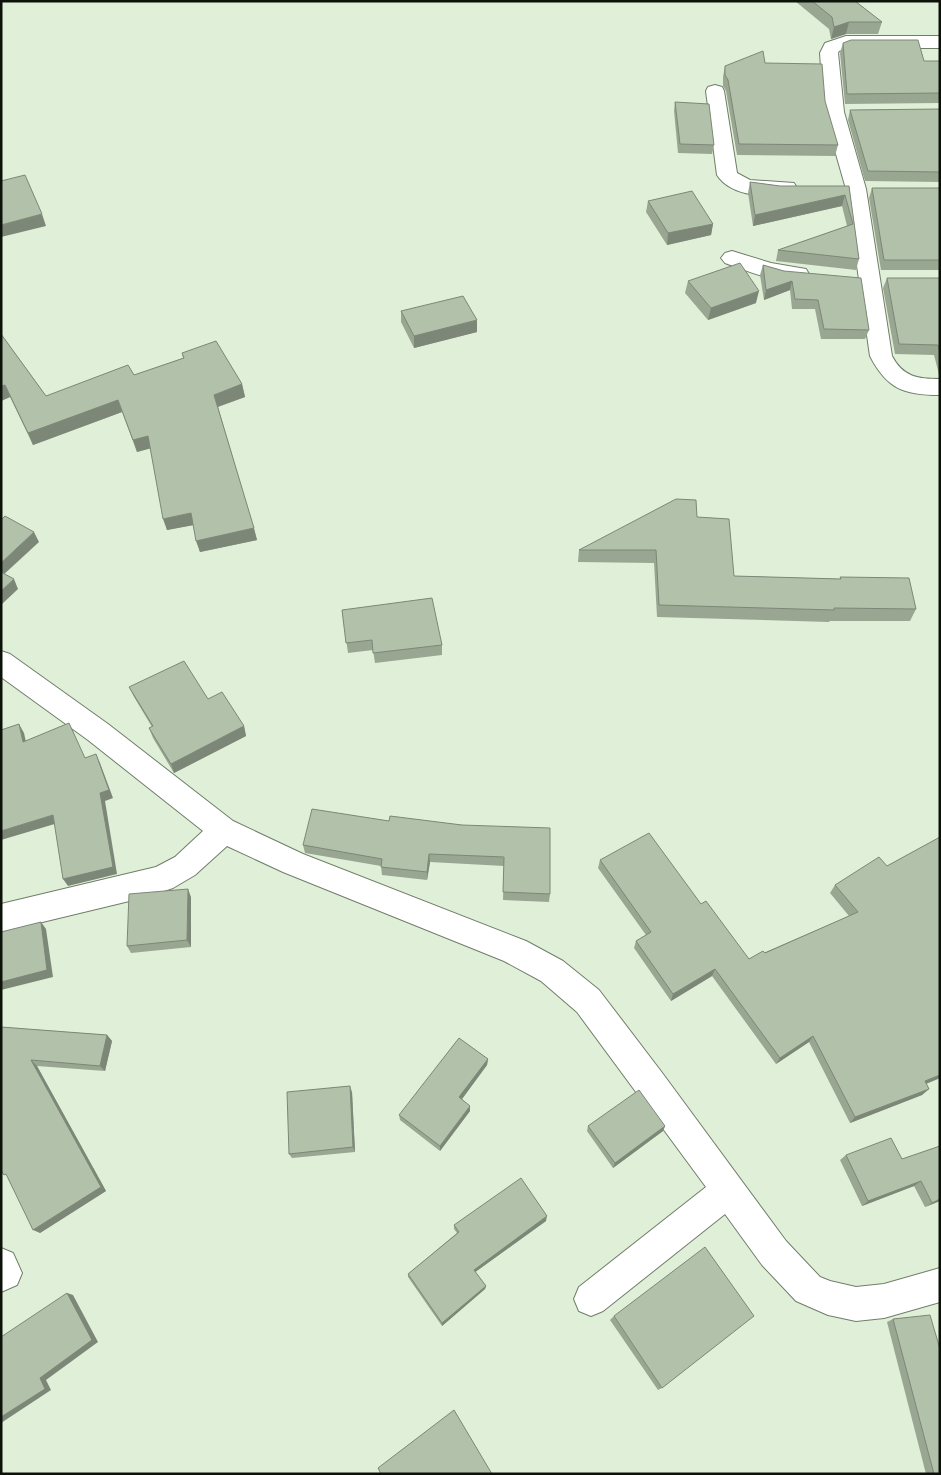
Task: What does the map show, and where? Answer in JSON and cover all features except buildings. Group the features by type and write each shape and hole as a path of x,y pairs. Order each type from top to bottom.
{"street":[{"path":"940,42 846,42 832,46 829,53 844,112 881,356 887,369 903,383 922,387 940,387"},
{"path":"715,91 727,175 741,185 764,188 810,189"},
{"path":"732,258 769,270 820,276"},
{"path":"1,662 98,732 223,830 293,863 515,951 552,971 588,1001 652,1085 774,1253 808,1289 828,1298 856,1304 884,1301 940,1286"},
{"path":"1,918 146,884 168,876 180,870 195,858 223,830"},
{"path":"591,1299 728,1191"},
{"path":"1,1265 5,1273 1,1275"}]}
